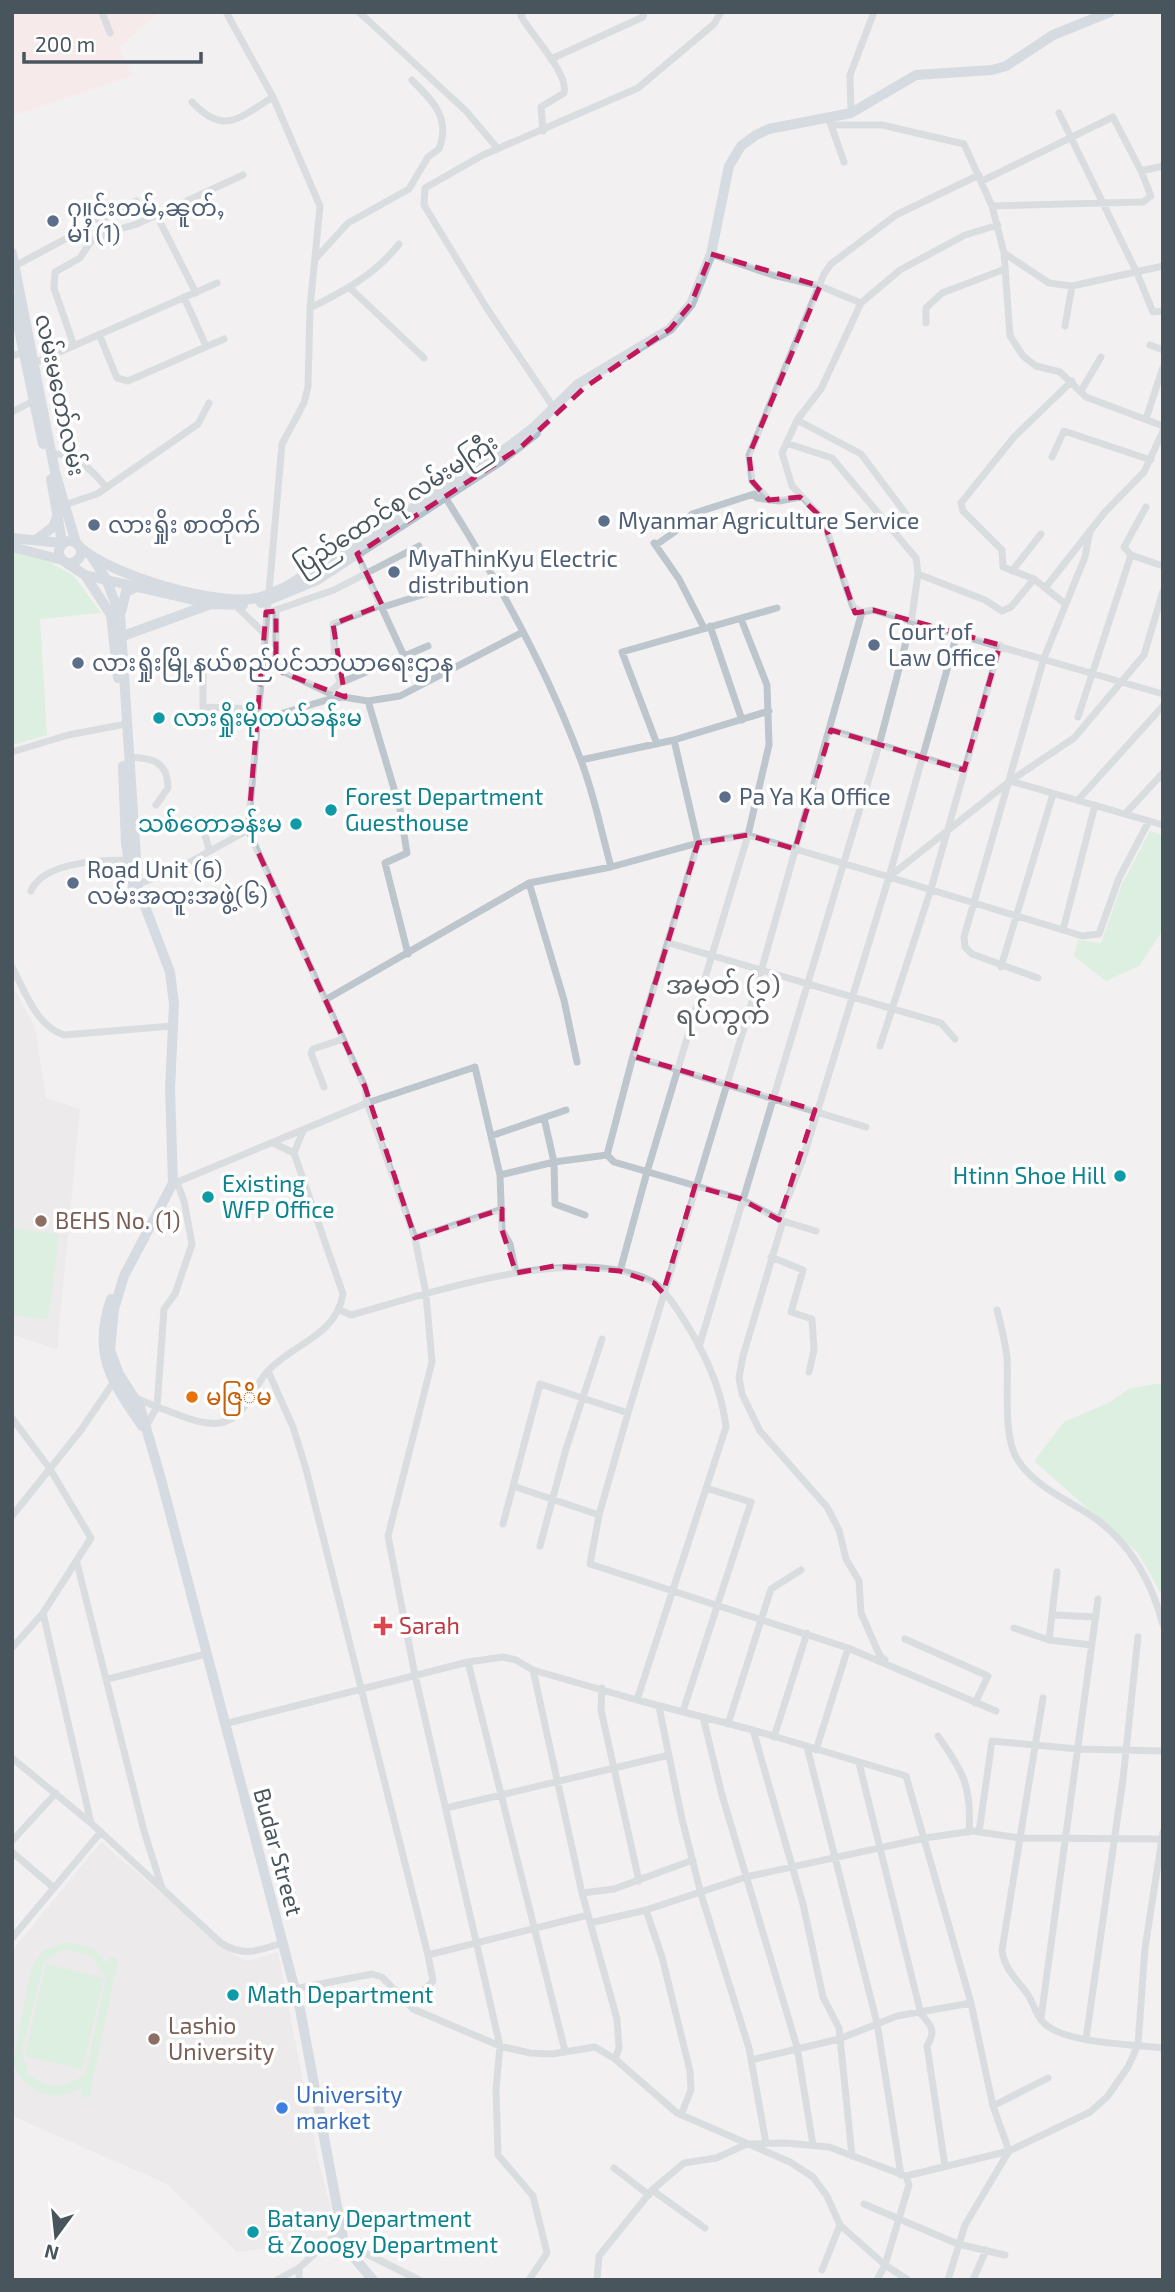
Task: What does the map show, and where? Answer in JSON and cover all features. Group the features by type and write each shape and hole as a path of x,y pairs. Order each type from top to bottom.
{"main road":[{"path":"635,349 670,329 691,304 711,254 729,166 741,146 769,130 829,122 851,113 916,75 992,70 1006,66 1053,35 1110,12"},
{"name":"လမ်းမတော်လမ်း","path":"12,253 30,364 61,510 78,546"},
{"name":"လမ်းမတော်လမ်း","path":"12,298 24,352 30,364"},
{"name":"ပြည်ထောင်စု လမ်းမကြီး","path":"78,546 92,557 133,576 216,597 251,599 266,603 496,456 554,408 578,384 635,349"},
{"name":"ပြည်ထောင်စု လမ်းမကြီး","path":"12,547 64,561 85,575 211,604 236,606 266,603 317,580 521,447 584,388 635,349"},
{"name":"လမ်းမတော်လမ်း","path":"37,399 61,510 62,543 58,553 64,561"},
{"path":"36,540 53,527 61,510"},
{"path":"12,538 78,546 78,559 64,561"},
{"path":"92,557 106,579 120,615 123,636 128,860 135,886 170,972 174,1004 169,1026 173,1183 124,1276 114,1309 110,1350 117,1377 145,1429"},
{"path":"85,575 111,615 128,757 135,886"},
{"path":"120,615 126,592 136,587"},
{"path":"123,636 211,604"},
{"path":"117,1377 136,1398 145,1429"},
{"name":"Budar Street","path":"145,1429 161,1479 294,1989 313,2069 345,2243 373,2280"}],"street":[{"path":"102,12 110,33"},
{"path":"226,12 272,97 320,206 310,308 308,387 304,402 282,444 248,830 365,1087 367,1103 415,1238 426,1294 432,1362 388,1536 415,1675 500,2046 496,2089 498,2155 533,2196 545,2241 547,2253 529,2280"},
{"path":"359,12 466,111 498,149"},
{"path":"523,12 521,16 527,27 551,59 565,87 564,93 541,107 542,131"},
{"path":"551,59 643,17 644,12"},
{"path":"554,408 486,307 424,205 425,188 498,149 638,88 714,24 721,12"},
{"path":"851,113 850,75 874,12"},
{"path":"314,261 348,223 409,190 428,157 439,149 443,125 439,107 412,80"},
{"path":"192,102 207,118 224,123 238,119 272,97"},
{"path":"1059,113 1105,205 1153,312 1163,311"},
{"path":"769,500 752,481 749,455 798,332 831,264 896,215 1114,117 1150,191 1150,200 1105,205 992,206"},
{"path":"844,162 829,122 882,125 957,140 964,144 981,178 998,225 1004,253 1010,336 1023,356 1036,366 1060,372 1081,391 1106,406 1146,419 1163,429 1151,460 1090,530 1045,588"},
{"path":"1141,171 1163,166"},
{"path":"74,345 54,288 55,272 80,258 92,241 243,176"},
{"path":"13,267 135,201"},
{"path":"156,214 196,293"},
{"path":"998,225 965,235 900,270 861,303 821,389 797,420 786,443 783,461 792,486 824,519 853,607 862,612 873,610 1000,645 1163,694"},
{"path":"310,308 350,288 383,264 400,244"},
{"path":"1004,253 1049,283 1072,286 1163,267"},
{"path":"711,254 773,275 820,286 861,303"},
{"path":"926,323 926,307 942,293 1005,269"},
{"path":"30,364 217,283"},
{"path":"1065,326 1072,286"},
{"path":"350,288 424,358"},
{"path":"184,297 206,346"},
{"path":"99,334 117,378 121,380 139,376 225,340"},
{"path":"1150,345 1163,350"},
{"path":"12,356 24,352"},
{"path":"1081,391 1101,357"},
{"path":"1146,419 1163,367"},
{"path":"1064,603 1034,579 1003,567 1002,550 963,511 961,503 1014,438 1072,381"},
{"path":"12,412 37,399"},
{"path":"61,510 92,497 198,424 209,403"},
{"path":"797,420 861,454 906,514"},
{"path":"1052,457 1064,431 1151,460"},
{"path":"699,1347 879,744 912,621 918,574 916,558 832,458 786,443"},
{"path":"51,454 62,453 90,468 106,487"},
{"path":"742,720 707,627 655,543 680,528 692,514 710,506 754,494 757,498 769,500 800,497"},
{"path":"445,497 523,632 581,760 611,867"},
{"path":"1146,507 1124,547 1131,555 1163,566"},
{"path":"1038,978 1001,967 972,954 965,947 964,937 1044,659 1064,603 1085,556 1090,530"},
{"path":"1012,571 1041,534"},
{"path":"276,611 334,590 419,546"},
{"path":"357,554 404,656"},
{"path":"1078,717 1131,555"},
{"path":"918,574 985,600 1002,611 1011,607 1034,579"},
{"path":"340,683 335,663 333,624 460,583"},
{"path":"889,877 1010,782 1074,738 1144,654 1163,590"},
{"path":"266,603 276,611"},
{"path":"236,606 264,633"},
{"path":"657,744 622,652 777,608"},
{"path":"276,611 274,649 278,671 329,693 340,683 428,646"},
{"path":"862,612 762,968 628,1413 599,1515 590,1564 807,1633 891,1664 996,1711"},
{"path":"620,1271 647,1172 714,955 748,835 769,746 767,685 741,619"},
{"path":"257,721 330,699 343,697 368,701 400,696 523,632"},
{"path":"891,1664 880,1656 861,1613 859,1580 846,1559 839,1530 827,1507 760,1431 742,1394 739,1378 781,1221 889,877 957,634"},
{"path":"880,1046 930,889 1000,645"},
{"path":"203,674 204,723"},
{"path":"368,701 404,831 407,853 385,863 408,954"},
{"path":"1078,800 1163,706"},
{"path":"203,707 258,709"},
{"path":"581,760 674,740 769,711"},
{"path":"12,752 68,735 123,724"},
{"path":"831,730 964,770"},
{"path":"607,1155 633,1056 698,843 674,740"},
{"path":"128,757 156,759 164,766 168,776 168,788 156,805"},
{"path":"1125,814 1163,773"},
{"path":"1010,782 1163,825"},
{"path":"1001,967 1054,794"},
{"path":"1063,930 1095,805"},
{"path":"196,820 202,823 209,850"},
{"path":"325,1000 529,883 611,867 698,843 748,835 1017,914 1082,936 1099,934 1119,878 1149,821"},
{"path":"135,886 248,830"},
{"path":"31,891 40,878 65,868 86,862 128,860"},
{"path":"529,883 564,1000 577,1062"},
{"path":"669,943 852,994 941,1023 955,1039"},
{"path":"12,967 42,1021 52,1031 64,1035 169,1026"},
{"path":"324,1087 311,1053 313,1049 343,1039"},
{"path":"633,1056 866,1127"},
{"path":"145,1429 157,1407 164,1309 175,1294 192,1244 184,1200 173,1183 367,1103 475,1067 500,1175 502,1230 510,1244 516,1273"},
{"path":"491,1136 566,1110"},
{"path":"544,1118 554,1163 555,1204 584,1215"},
{"path":"136,1398 198,1421 221,1423 241,1412 268,1371 322,1332 340,1310 343,1294 294,1153 303,1131"},
{"path":"273,1143 294,1153"},
{"path":"500,1175 607,1155"},
{"path":"607,1155 614,1162 741,1199 781,1221 816,1231"},
{"path":"415,1238 502,1209"},
{"path":"771,1257 803,1269 790,1312 812,1319 814,1350 809,1372"},
{"path":"340,1310 351,1315 426,1294 554,1266 620,1271 654,1283 663,1293 685,1322 699,1347 723,1399 726,1427 637,1700"},
{"path":"997,1310 1007,1354 1009,1436 1018,1461 1041,1484 1090,1514 1142,1567 1163,1625"},
{"path":"540,1546 602,1339"},
{"path":"268,1371 289,1416 306,1469 428,1955 433,1981 408,2004"},
{"path":"12,1516 117,1377"},
{"path":"503,1524 540,1384 628,1413"},
{"path":"12,1418 50,1469 91,1538 43,1613 14,1643"},
{"path":"513,1486 599,1515"},
{"path":"683,1711 751,1502 706,1488"},
{"path":"77,1563 144,1831 162,1888"},
{"path":"728,1724 771,1589 800,1570"},
{"path":"1049,1640 1054,1615 1056,1572"},
{"path":"1040,2020 1098,1599"},
{"path":"43,1613 91,1823"},
{"path":"1054,1615 1096,1617"},
{"path":"1014,1628 1049,1640 1092,1645"},
{"path":"774,1737 807,1633"},
{"path":"1086,2039 1139,1637"},
{"path":"905,1639 988,1676 975,1703"},
{"path":"816,1749 848,1648"},
{"path":"108,1679 206,1654"},
{"path":"224,1724 468,1662 503,1657 516,1660 533,1670 602,1688 659,1707 753,1730 906,1776 971,2003 993,2106 1009,2151"},
{"path":"468,1662 565,2051"},
{"path":"533,1670 582,1893 617,2019 619,2048 614,2059"},
{"path":"602,1688 601,1710 639,1881"},
{"path":"1043,1698 1002,1950 1008,1968 1028,1994 1040,2020 1051,2029 1086,2039 1163,2048"},
{"path":"659,1707 701,1894 751,2060 766,2143"},
{"path":"703,1717 746,1877 797,2047 813,2146"},
{"path":"753,1730 803,1904 823,1997 839,2028 852,2156"},
{"path":"939,1736 964,1774 970,1808 969,1832"},
{"path":"979,1832 992,1741 1035,1747 1163,1751"},
{"path":"807,1747 877,2023 904,2176 909,2185 885,2265 877,2280"},
{"path":"446,1808 669,1755"},
{"path":"12,1758 91,1823 235,1952 248,1953 282,1943"},
{"path":"859,1763 921,2014 933,2026 934,2035 927,2046 945,2166"},
{"path":"12,1841 56,1793"},
{"path":"428,1955 534,1927 646,1910 746,1877 925,1838 969,1832 1020,1838 1162,1835 1144,1948 1138,2045 1128,2067 1098,2105 1009,2151 904,2176 829,2147 766,2143 747,2144 716,2158 684,2163 651,2192 598,2256 597,2280"},
{"path":"12,1938 100,1833"},
{"path":"12,1852 54,1888"},
{"path":"582,1893 603,1892 693,1860"},
{"path":"646,1910 662,1957 690,2071 691,2090 681,2115"},
{"path":"294,1989 372,1974 382,1977 408,2004 454,2028 500,2046 530,2053 595,2048 614,2059 681,2115 790,2162 813,2176 827,2196 840,2225 885,2265 908,2280"},
{"path":"751,2060 839,2039 877,2023 971,2003"},
{"path":"993,2106 1048,2078"},
{"path":"948,2280 958,2244 979,2198 1009,2151"},
{"path":"614,2168 705,2228"},
{"path":"863,2204 958,2244 1005,2255"},
{"path":"822,2270 840,2225"},
{"path":"276,2280 299,2267 342,2229"},
{"path":"345,2243 419,2280"},
{"path":"976,2279 986,2250"},
{"path":"299,2267 299,2280"}],"highlighted area":[{"path":"711,254 820,286 749,455 752,481 769,500 800,497 823,519 855,613 873,610 1000,645 964,770 831,730 795,849 748,835 698,843 633,1056 815,1110 779,1220 741,1199 695,1186 663,1293 654,1283 620,1271 554,1266 516,1273 502,1230 502,1209 415,1238 365,1087 248,830 266,612 276,611 276,670 345,697 333,624 382,605 357,554 521,447 584,388 670,329 691,304"}],"shaded area":[{"path":"12,12 158,12 119,48 132,76 12,116"},
{"name":"BEHS No. (1)","path":"12,985 35,1027 46,1098 80,1109 57,1350 12,1334"},
{"name":"Lashio University","path":"101,1842 233,1954 247,1961 278,1952 318,2159 335,2225 320,2242 237,2252 167,2184 12,2116 12,1951"}],"green space":[{"path":"12,552 49,562 74,576 101,613 40,619 47,735 12,745"},
{"path":"1150,831 1163,835 1163,930 1139,966 1106,981 1074,956 1078,940 1101,943 1122,884"},
{"path":"12,1228 59,1234 48,1319 12,1315"},
{"path":"1163,1383 1163,1597 1138,1553 1034,1461 1064,1422 1110,1402 1130,1388"},
{"path":"67,1942 94,1949 108,1964 110,1957 118,1959 89,2098 81,2096 83,2086 62,2095 42,2093 24,2081 13,2062 31,1969 43,1951","holes":["64,1949 91,1956 106,1978 86,2074 64,2085 43,2083 28,2074 22,2050 44,1962"]},
{"path":"46,1964 104,1978 82,2069 25,2056"}],"place":[{"name":"ႁူင်းတမ်ႇၼူတ်ႇ မၢႆ (1)","path":"53,221"},
{"name":"Myanmar Agriculture Service","path":"604,521"},
{"name":"လားရှိုး စာတိုက်","path":"94,525"},
{"name":"MyaThinKyu Electric distribution","path":"394,572"},
{"name":"Court of Law Office","path":"874,645"},
{"name":"လားရှိုးမြို့နယ်စည်ပင်သာယာရေးဌာန","path":"78,663"},
{"name":"လားရှိုးမိုတယ်ခန်းမ","path":"159,718"},
{"name":"Pa Ya Ka Office","path":"725,797"},
{"name":"Forest Department Guesthouse","path":"331,810"},
{"name":"သစ်တောခန်းမ","path":"296,824"},
{"name":"Road Unit (6) လမ်းအထူးအဖွဲ့(၆)","path":"73,883"},
{"name":"Htinn Shoe Hill","path":"1120,1176"},
{"name":"Existing WFP Office","path":"208,1197"},
{"name":"BEHS No. (1)","path":"41,1221"},
{"name":"မဇြ်ိမ","path":"192,1397"},
{"name":"Sarah","path":"383,1626"},
{"name":"Math Department","path":"233,1995"},
{"name":"Lashio University","path":"154,2039"},
{"name":"University market","path":"282,2108"},
{"name":"Batany Department & Zooogy Department","path":"253,2232"}],"district":[{"name":"အမှတ် (၁) ရပ်ကွက်","path":"723,1000"}]}
